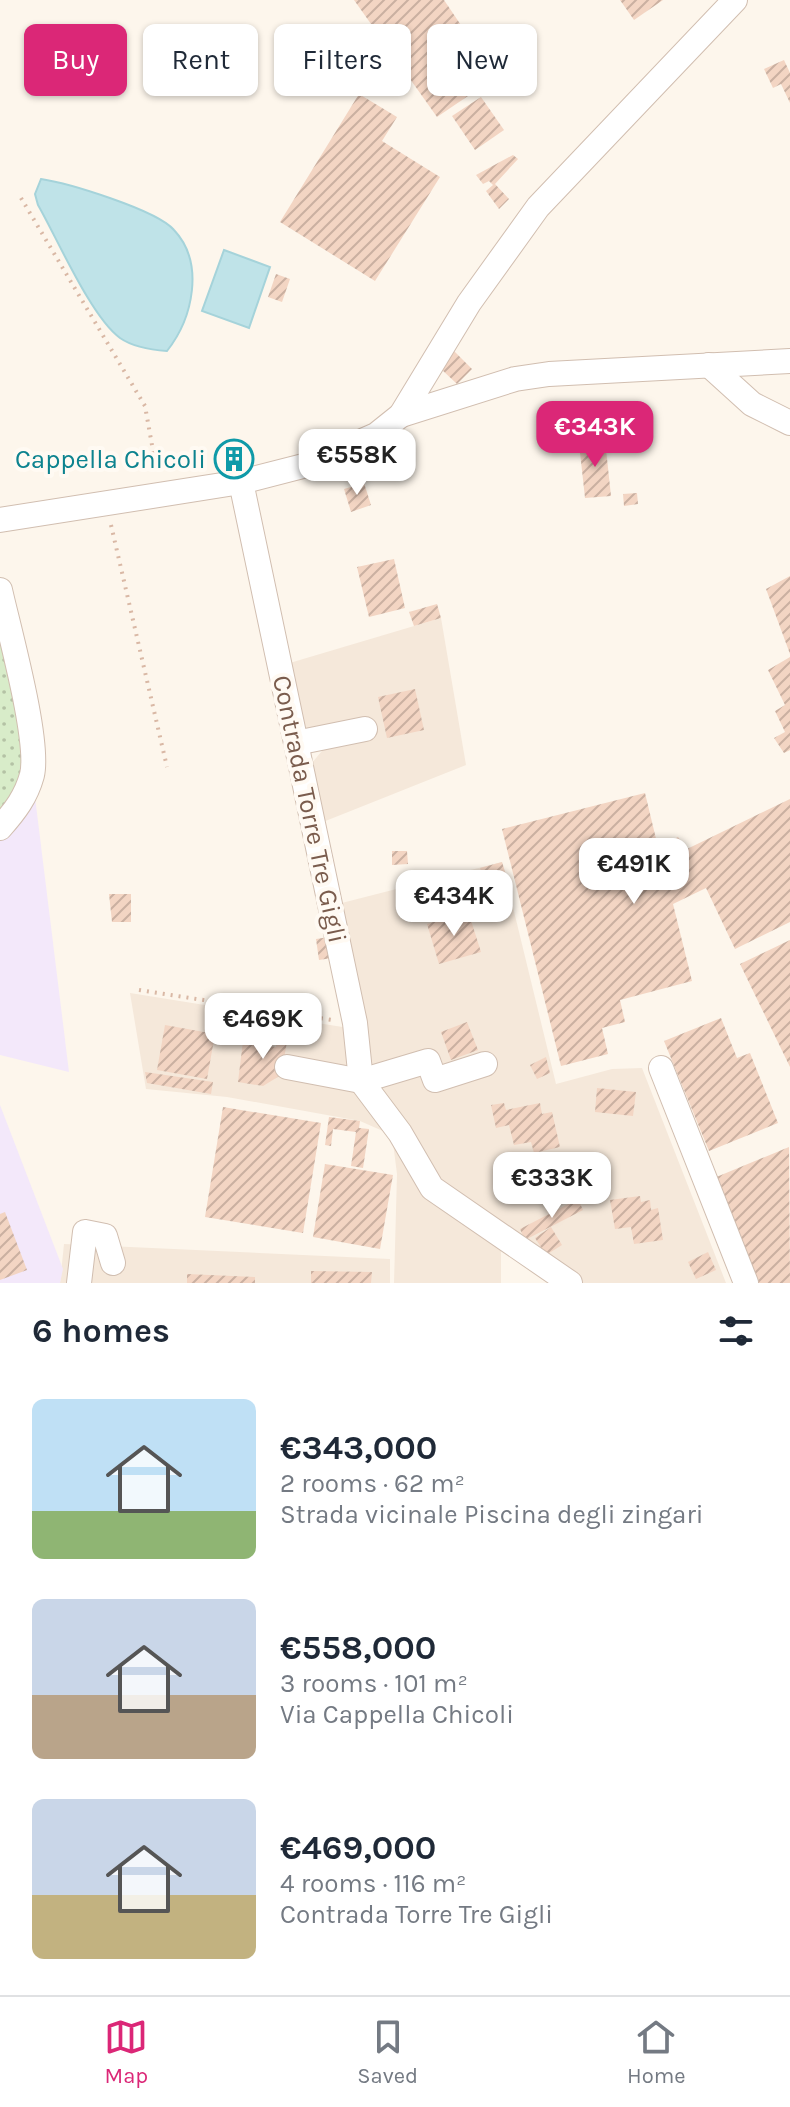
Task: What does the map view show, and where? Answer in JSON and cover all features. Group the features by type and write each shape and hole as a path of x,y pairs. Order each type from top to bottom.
{"street":[{"path":"0,520 241,482 321,459 376,435 401,415 469,303 538,207 735,0"},
{"path":"401,415 515,379 790,361"},
{"path":"709,365 752,404 790,423"},
{"name":"Contrada Torre Tre Gigli","path":"241,482 355,1023 361,1081"},
{"path":"0,590 33,744 32,772 21,804 0,828"},
{"path":"296,743 365,729"},
{"path":"287,1067 361,1081 428,1061 435,1080 485,1064"},
{"path":"661,1068 746,1283"},
{"path":"361,1081 400,1133 432,1188 570,1283"},
{"path":"79,1272 85,1232 105,1236 113,1268"}],"path":[{"path":"21,198 145,406 161,495"},
{"path":"106,503 167,767"},
{"path":"139,990 355,1023"}],"shaded area":[{"path":"441,618 466,765 323,822 311,764 322,751 319,733 296,725 283,665"},
{"path":"32,773 69,1072 0,1055 0,828"},
{"path":"502,862 556,1084 612,1069 642,1068 726,1283 570,1283 501,1237 501,1283 394,1283 397,1174 392,1135 360,1121 227,1097 146,1089 130,993 355,1029 330,906"},
{"path":"0,1105 63,1269 60,1283 0,1283"},
{"path":"64,1244 390,1259 390,1283 60,1283"}],"green space":[{"path":"0,590 33,744 0,828"}],"water":[{"path":"41,179 90,192 150,214 165,222 184,243 190,258 192,290 183,323 167,351 143,348 125,341 109,328 98,313 38,205 35,194"},
{"path":"224,250 270,267 249,328 202,311"}],"building":[{"path":"354,0 444,0 460,24 427,24 427,96 468,96 437,117 411,80 411,24 371,24"},
{"path":"620,0 663,0 634,20"},
{"path":"784,60 790,73 790,103 781,84 773,88 764,69"},
{"path":"358,96 397,117 382,141 440,177 375,281 280,222"},
{"path":"481,97 504,130 475,150 452,116"},
{"path":"513,155 518,159 495,184 509,199 499,209 486,191 493,185 489,181 483,184 476,175"},
{"path":"276,274 290,279 282,302 268,297"},
{"path":"452,349 472,369 457,384 440,368"},
{"path":"605,440 611,496 585,498 579,443"},
{"name":"Cappella Chicoli","path":"244,449 247,466 225,470 221,453"},
{"path":"372,451 373,454 380,453 383,465 368,468 367,463 359,465 357,454"},
{"path":"364,483 371,505 351,512 344,489"},
{"path":"637,493 638,504 624,506 623,494"},
{"path":"394,559 405,608 369,617 357,567"},
{"path":"790,576 790,654 766,589"},
{"path":"437,604 441,618 414,626 409,612"},
{"path":"790,657 790,750 784,753 774,738 785,732 775,711 785,705 768,670"},
{"path":"415,689 424,730 387,738 378,697"},
{"path":"645,793 658,847 678,837 687,849 790,799 790,922 735,949 706,888 673,904 692,981 620,1000 625,1022 602,1028 608,1054 561,1066 502,829"},
{"path":"392,851 407,851 408,864 392,865"},
{"path":"502,862 508,881 486,887 480,868"},
{"path":"109,894 131,894 131,922 112,922"},
{"path":"468,911 481,952 439,964 427,924"},
{"path":"329,937 332,958 319,960 316,939"},
{"path":"790,940 790,1067 740,964"},
{"path":"721,1018 737,1058 750,1053 778,1123 709,1151 664,1041"},
{"path":"467,1022 478,1050 451,1060 441,1032"},
{"path":"165,1025 215,1034 207,1079 157,1070"},
{"path":"279,1029 289,1031 281,1075 263,1086 238,1082 243,1041 276,1047"},
{"path":"546,1057 550,1073 537,1079 530,1065"},
{"path":"145,1072 213,1082 211,1094 147,1083"},
{"path":"597,1088 636,1092 633,1116 595,1112"},
{"path":"504,1103 506,1110 540,1103 542,1114 552,1112 560,1147 534,1153 531,1142 514,1145 509,1125 496,1128 491,1105"},
{"path":"223,1107 321,1123 303,1233 205,1217"},
{"path":"329,1117 360,1121 359,1128 369,1129 363,1168 351,1166 356,1132 333,1129 331,1146 325,1145"},
{"path":"789,1147 790,1283 757,1283 714,1178"},
{"path":"325,1164 393,1175 380,1249 313,1237"},
{"path":"640,1196 641,1202 650,1200 651,1210 658,1208 663,1240 634,1244 631,1227 615,1229 610,1200"},
{"path":"578,1199 583,1210 525,1240 520,1229"},
{"path":"5,1212 27,1270 0,1280 0,1214"},
{"path":"551,1227 562,1245 546,1255 535,1238"},
{"path":"708,1252 716,1270 696,1279 688,1262"},
{"path":"311,1271 372,1272 371,1283 311,1283"},
{"path":"187,1274 255,1277 255,1283 187,1283"}],"place":[{"name":"Cappella Chicoli","path":"234,459"}]}
